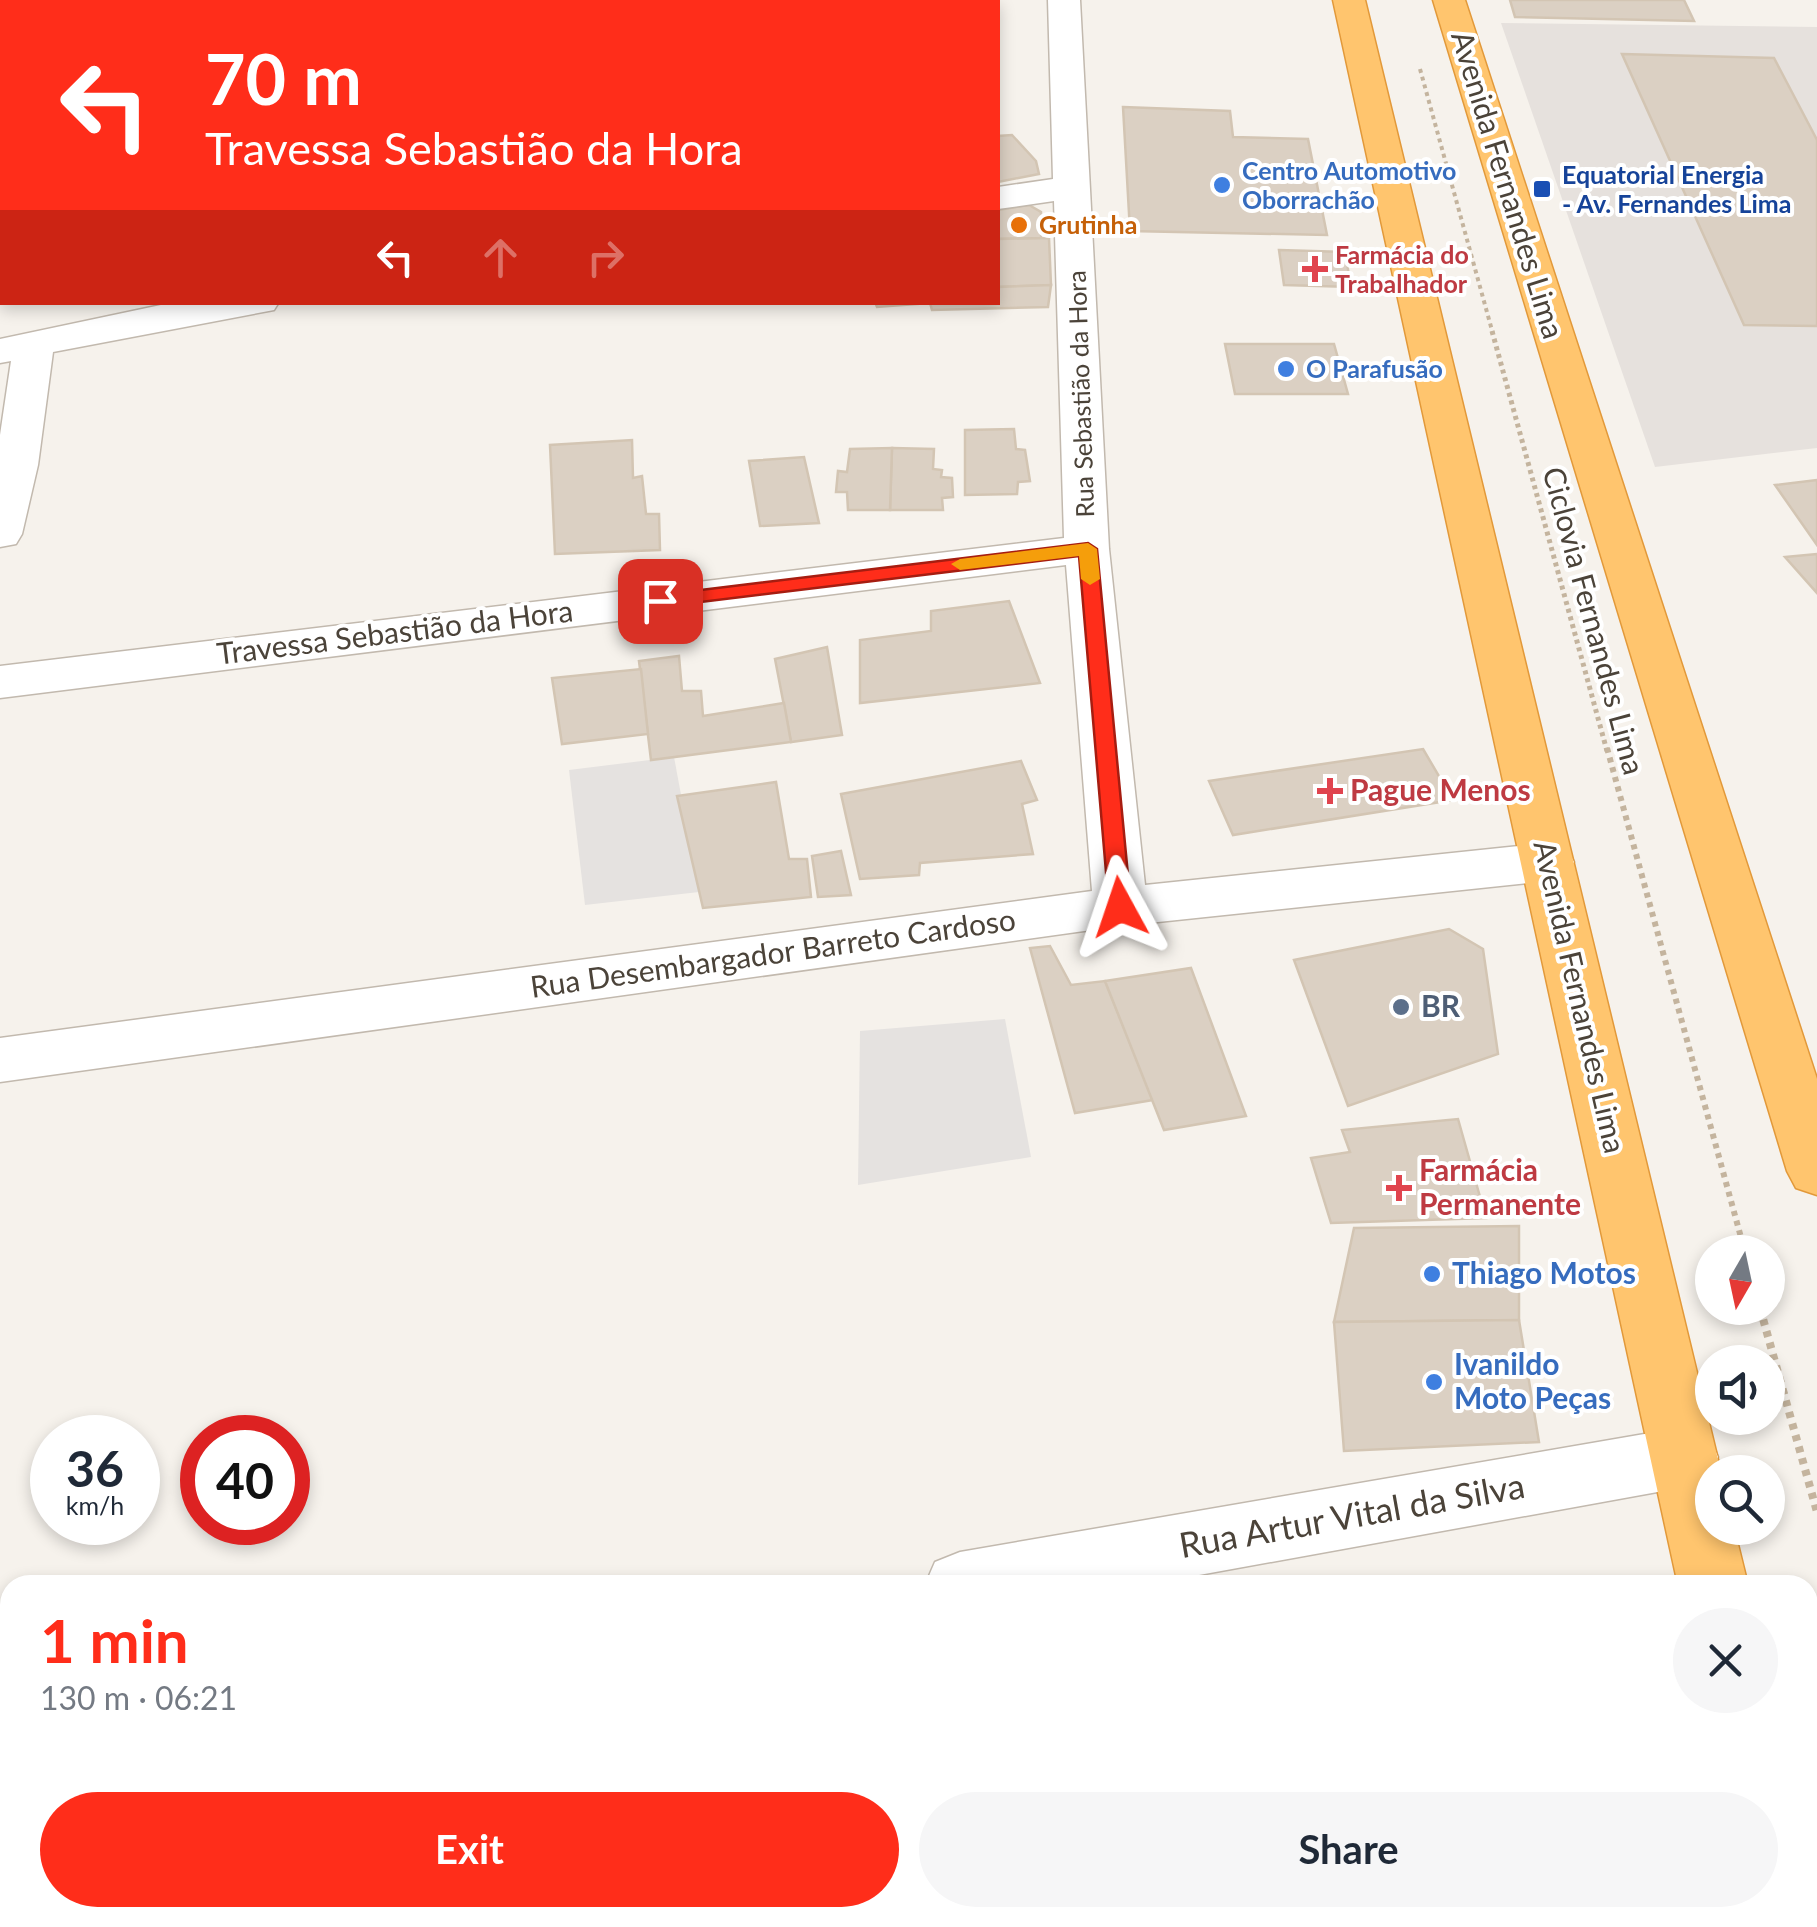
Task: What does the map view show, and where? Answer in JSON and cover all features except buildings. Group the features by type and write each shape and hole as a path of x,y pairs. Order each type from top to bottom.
{"highway":[{"name":"Avenida Fernandes Lima","path":"1350,0 1711,1575"},
{"name":"Avenida Fernandes Lima","path":"1448,0 1813,1144"}],"street":[{"name":"Rua Sebastião da Hora","path":"1064,0 1088,549 1120,907"},
{"path":"1000,198 1073,188"},
{"path":"0,534 17,464 17,346 243,305"},
{"name":"Travessa Sebastião da Hora","path":"0,682 1088,549"},
{"name":"Rua Desembargador Barreto Cardoso","path":"0,1060 1120,907 1548,862"},
{"name":"Rua Artur Vital da Silva","path":"1017,1575 1685,1458"}],"path":[{"name":"Ciclovia Fernandes Lima","path":"1416,52 1740,1235"},
{"path":"1765,1325 1817,1512"}],"shaded area":[{"path":"1501,23 1817,27 1817,448 1655,467"},
{"path":"674,757 699,892 585,905 569,770"},
{"path":"1005,1019 1031,1157 858,1185 860,1031"}],"slow traffic":[{"path":"960,564 1088,549 1090,579"}],"place":[{"name":"Centro Automotivo Oborrachão","path":"1222,185"},
{"name":"Equatorial Energia - Av. Fernandes Lima","path":"1542,189"},
{"name":"Grutinha","path":"1019,225"},
{"name":"Farmácia do Trabalhador","path":"1315,269"},
{"name":"O Parafusão","path":"1286,369"},
{"name":"Pague Menos","path":"1330,791"},
{"name":"BR","path":"1401,1007"},
{"name":"Farmácia Permanente","path":"1399,1188"},
{"name":"Thiago Motos","path":"1432,1274"},
{"name":"Ivanildo Moto Peças","path":"1434,1382"}],"route":[{"path":"660,601 1088,549 1120,907"}]}
